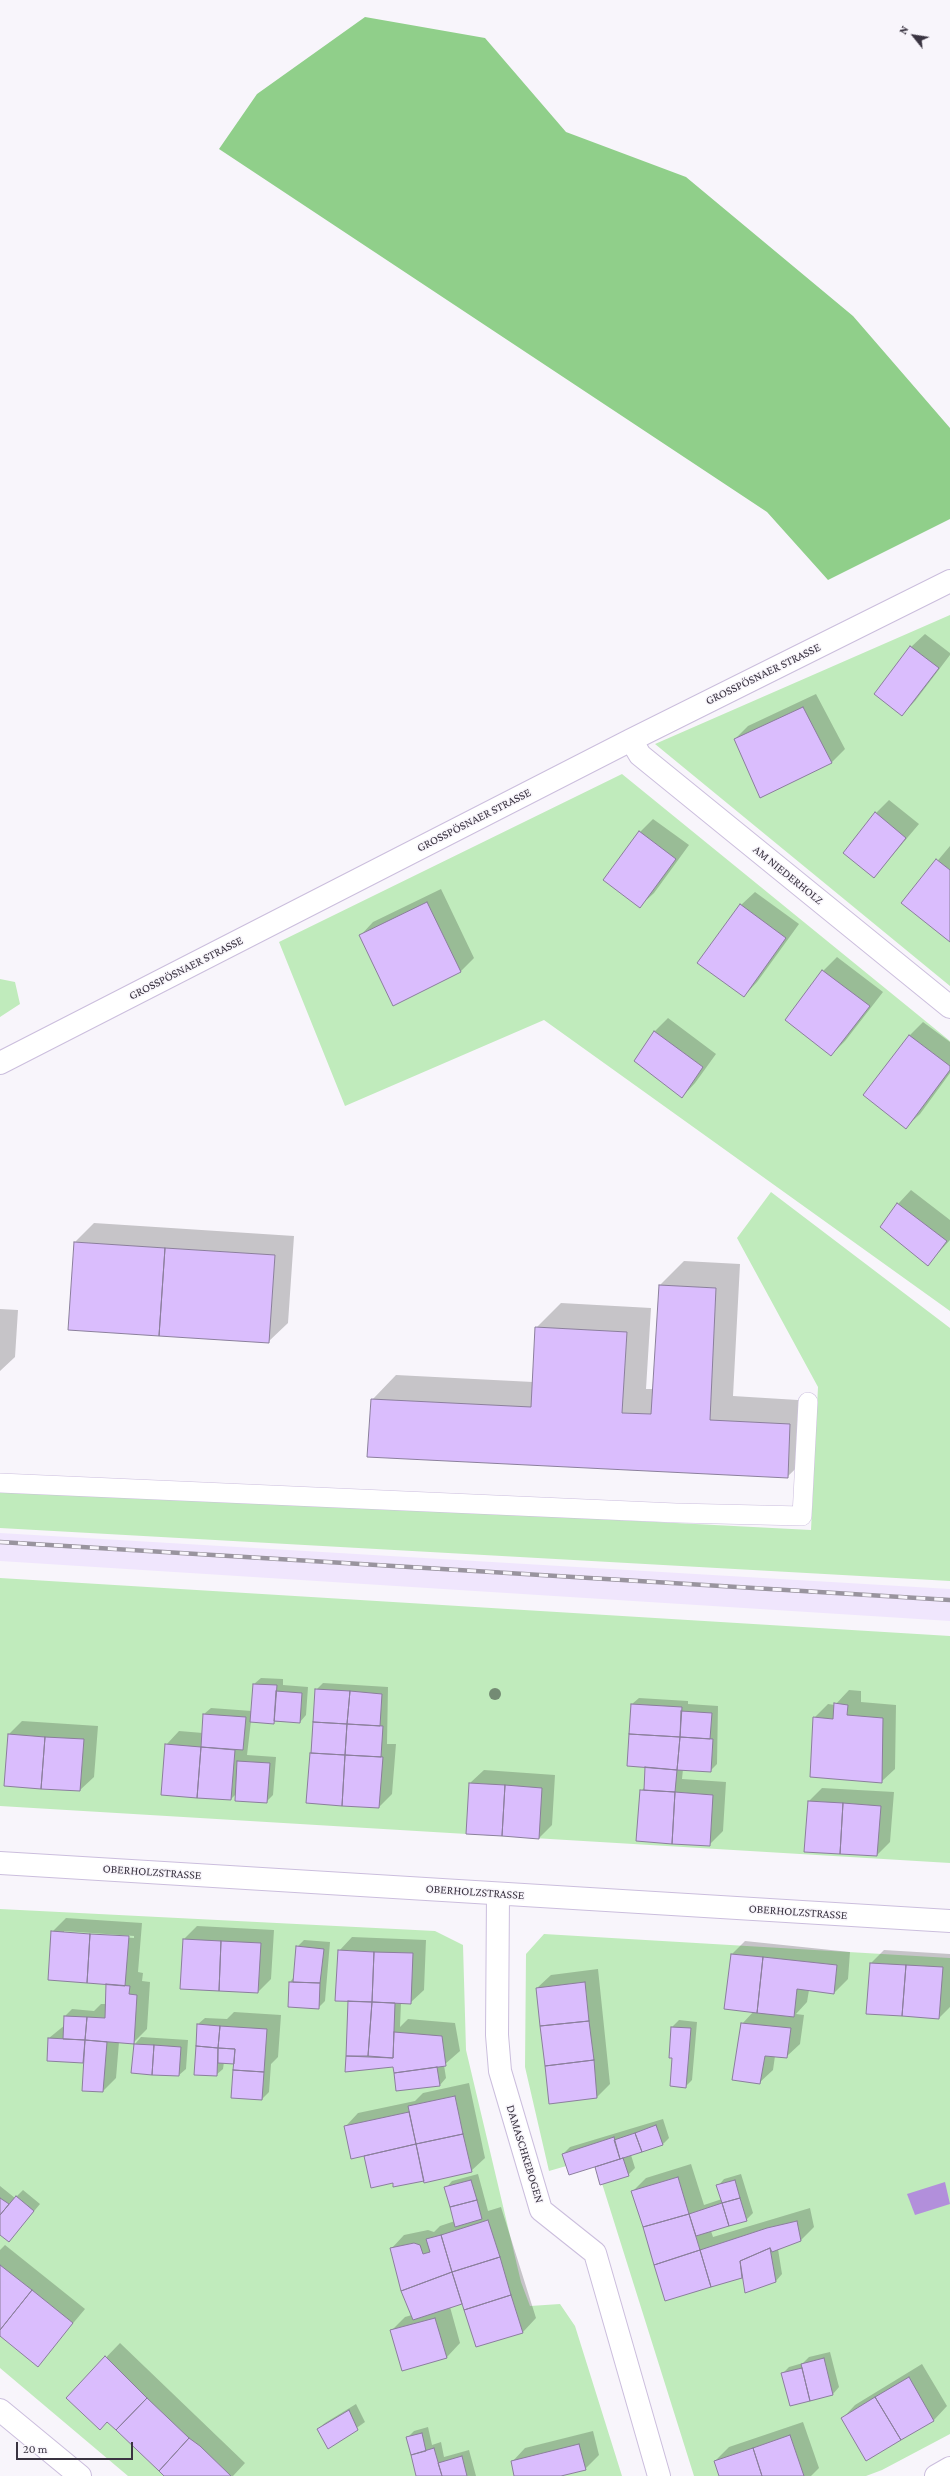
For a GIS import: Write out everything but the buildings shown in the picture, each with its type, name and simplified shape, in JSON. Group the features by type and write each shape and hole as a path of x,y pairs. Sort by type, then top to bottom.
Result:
{"street":[{"name":"GROSSPÖSNAER STRASSE","path":"0,1063 632,740 950,581"},
{"name":"AM NIEDERHOLZ","path":"632,740 640,755 950,1007"},
{"name":"OBERHOLZSTRASSE","path":"0,1863 950,1922"},
{"name":"DAMASCHKEBOGEN","path":"498,1894 497,2035 500,2071 541,2210 595,2253 659,2476"},
{"path":"0,2410 80,2476"},
{"path":"936,2476 950,2468"}],"lane":[{"path":"0,1483 676,1513 802,1516 808,1402"}],"shaded area":[{"path":"0,1533 950,1589 950,1621 0,1561"},
{"path":"945,2182 950,2204 915,2215 907,2194"}],"green space":[{"path":"365,17 485,38 566,132 686,177 853,316 950,428 950,519 828,580 767,512 219,149 257,94"},
{"path":"950,615 950,986 655,744"},
{"path":"622,774 950,1041 950,1311 544,1020 345,1106 279,942"},
{"path":"0,979 15,982 20,1004 0,1017"},
{"path":"771,1192 950,1328 950,1581 0,1528 0,1488 811,1530 818,1387 737,1238"},
{"path":"0,1578 950,1636 950,1863 0,1806"},
{"path":"0,1909 435,1931 463,1945 466,2050 521,2282 530,2306 560,2304 575,2326 622,2476 128,2476 0,2368"},
{"path":"544,1934 950,1958 950,2434 882,2470 866,2476 694,2476 594,2158 549,2171 525,2067 526,1954"}],"railway":[{"path":"0,1542 950,1600"}]}
